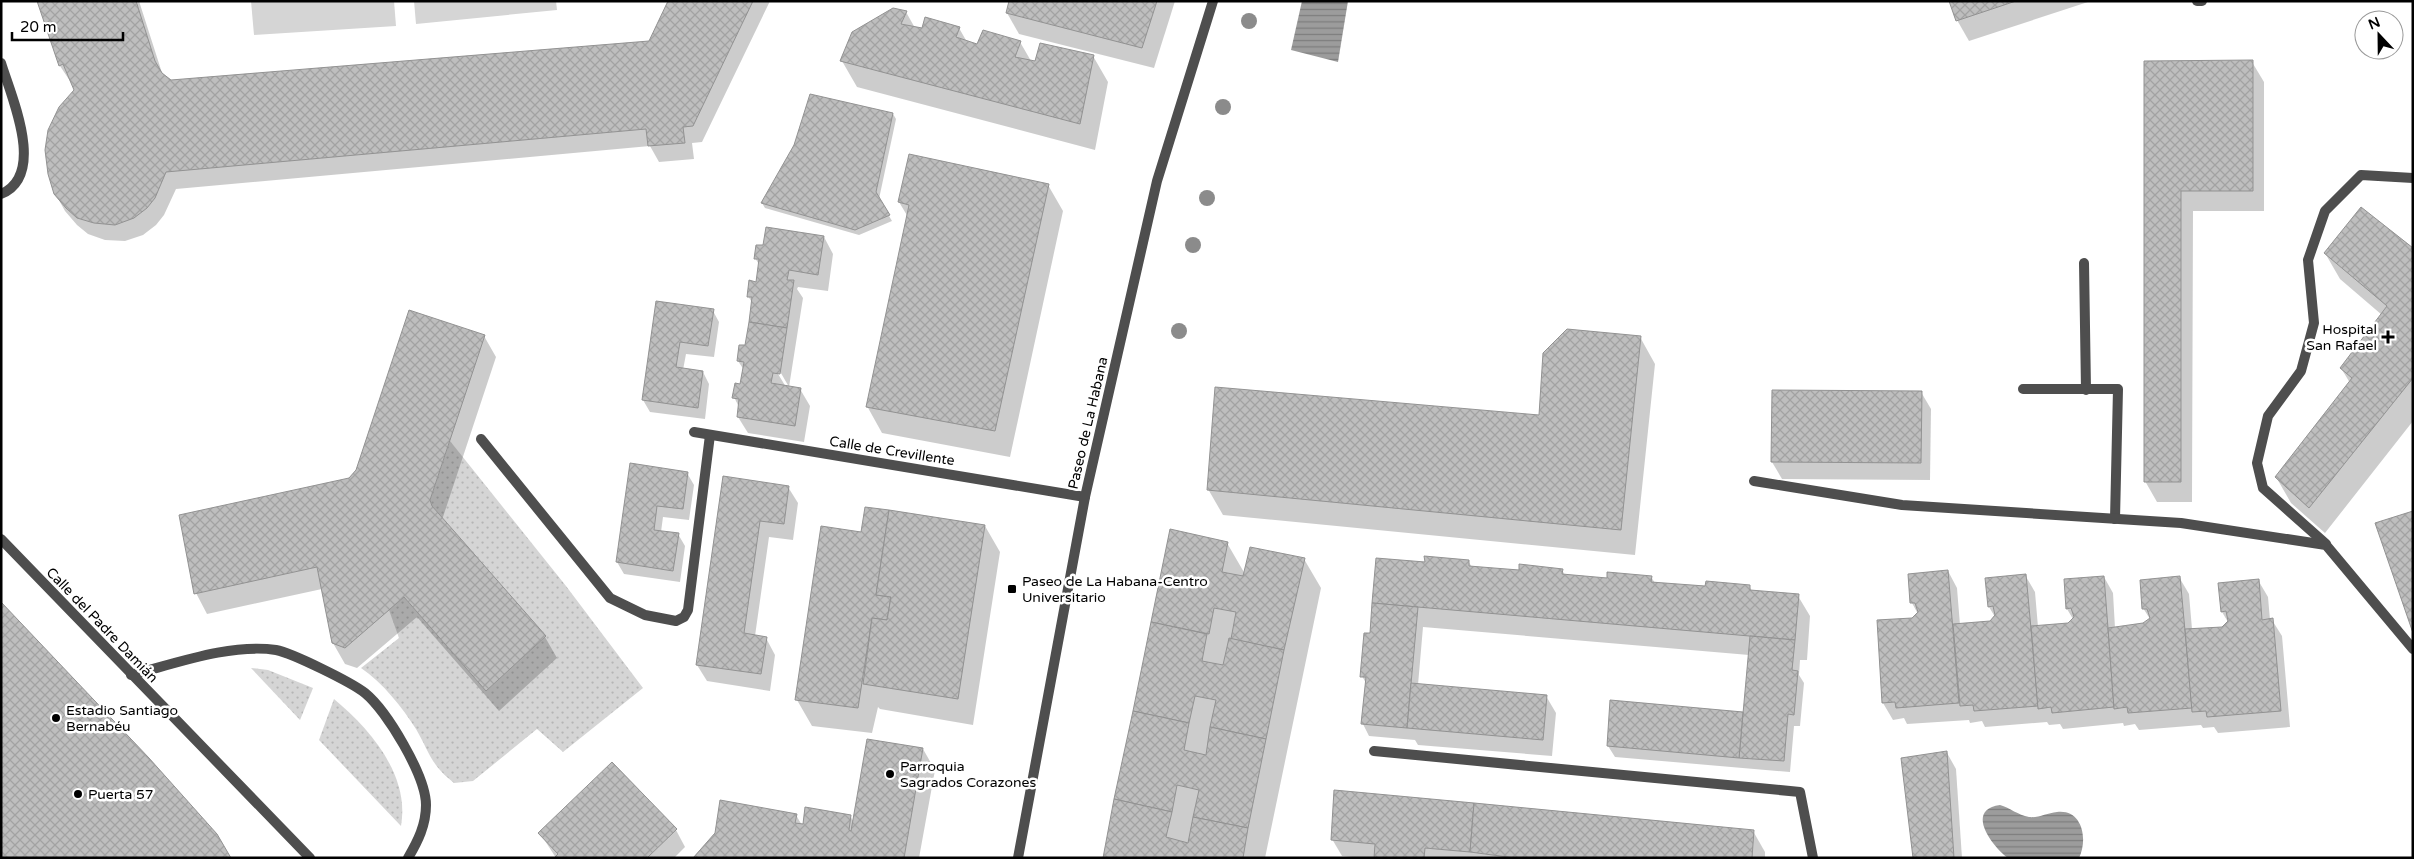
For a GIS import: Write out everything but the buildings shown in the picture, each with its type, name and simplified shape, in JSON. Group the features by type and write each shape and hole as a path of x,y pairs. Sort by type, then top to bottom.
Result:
{"street":[{"name":"Paseo de La Habana","path":"1018,858 1085,497 1157,181 1213,1"},
{"path":"2197,1 2202,1"},
{"path":"1,63 24,139 23,168 16,183 1,194"},
{"path":"2413,178 2361,175 2325,211 2308,260 2314,323 2301,371 2268,416 2257,463 2263,488 2326,545 2413,649"},
{"path":"2084,263 2086,390"},
{"path":"2023,389 2118,389 2115,519"},
{"name":"Calle de Crevillente","path":"694,432 1085,497"},
{"path":"481,439 610,598 645,615 676,621 684,617 688,610 710,435"},
{"path":"1754,481 1902,505 2181,523 2326,545"},
{"name":"Calle del Padre Damián","path":"1,539 310,858"},
{"path":"131,675 227,650 276,650 322,669 365,693 394,729 414,763 426,804 421,836 408,858"},
{"path":"1374,752 1800,792 1813,858"}],"shaded area":[{"path":"251,1 394,1 396,26 254,35"},
{"path":"414,1 556,1 557,10 416,24"},
{"path":"1302,1 1348,1 1338,62 1291,50"},
{"path":"450,441 566,586 643,688 563,752 537,729 473,781 454,783 435,764 416,729 398,704 377,681 361,668 399,638 389,610 404,597 486,691 545,637 432,506 430,500"},
{"path":"251,668 268,670 313,688 300,720"},
{"path":"334,699 361,724 384,755 393,771 402,807 401,826 319,740"},
{"path":"2000,805 2029,817 2057,812 2066,812 2073,815 2078,820 2083,835 2082,851 2079,858 2008,858 1989,838 1983,821 1984,814 1989,808"}],"place":[{"name":"Hospital San Rafael","path":"2388,337"},
{"name":"Paseo de La Habana-Centro Universitario","path":"1012,589"},
{"name":"Estadio Santiago Bernabéu","path":"56,718"},
{"name":"Parroquia Sagrados Corazones","path":"890,774"},
{"name":"Puerta 57","path":"78,794"}]}
